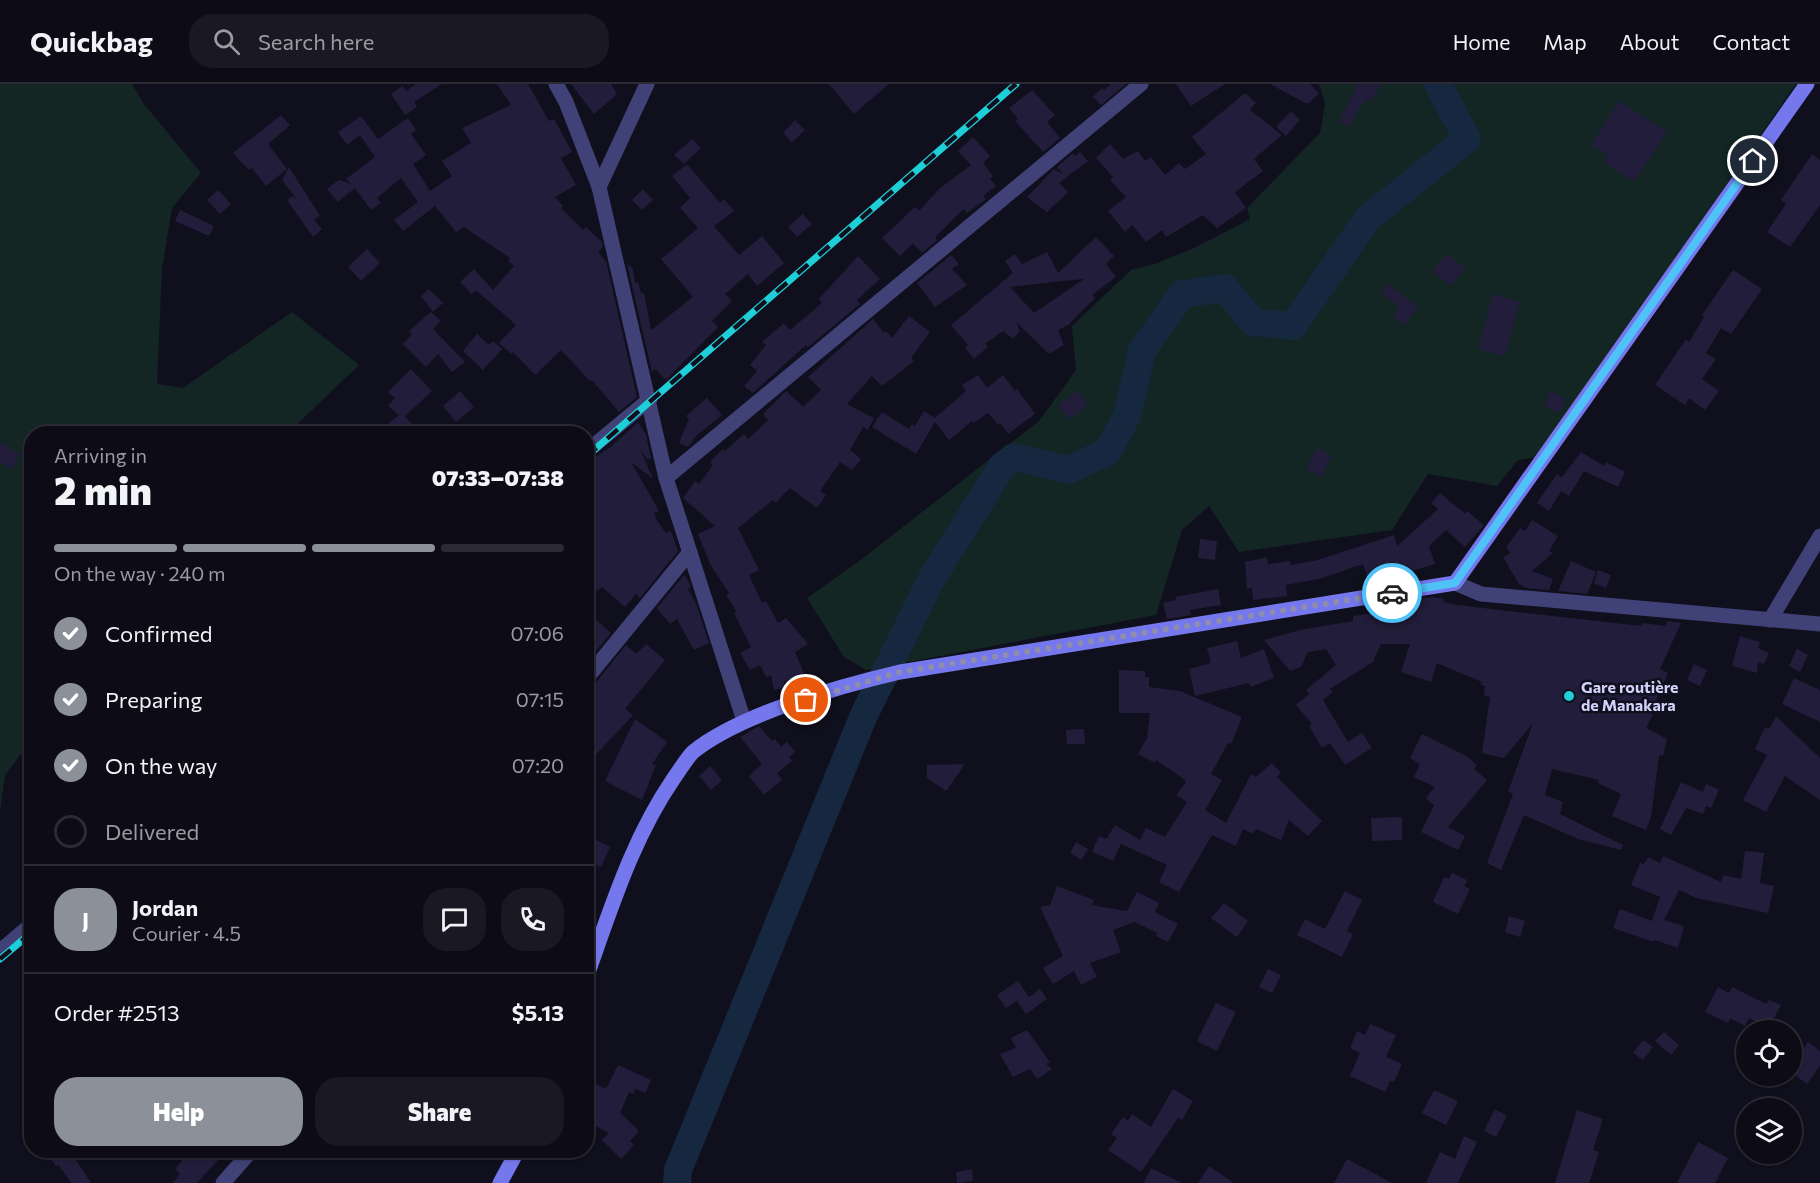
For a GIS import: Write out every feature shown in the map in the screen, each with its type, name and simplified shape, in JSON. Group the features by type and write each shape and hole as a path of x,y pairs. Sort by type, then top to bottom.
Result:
{"main road":[{"path":"594,956 628,862 653,809 692,753 744,721 900,672 1455,583 1807,84"},
{"path":"500,1183 514,1158"}],"street":[{"path":"556,84 566,102 599,187 650,399 666,478 744,721"},
{"path":"599,187 647,84"},
{"path":"666,478 1141,84"},
{"path":"594,445 650,399"},
{"path":"1770,620 1820,536"},
{"path":"594,669 690,552"},
{"path":"1455,583 1481,594 1820,624"},
{"path":"0,951 24,931"},
{"path":"224,1183 245,1158"}],"green space":[{"path":"0,84 132,84 144,104 201,173 172,208 162,269 157,384 183,388 292,312 359,365 295,426 24,426 24,750 5,775 0,813"},
{"path":"1319,84 1796,84 1538,457 1518,460 1497,486 1428,474 1392,530 1239,552 1209,506 1182,530 1156,615 866,670 844,657 807,598 863,558 1039,421 1076,370 1072,326 1131,270 1155,264 1196,247 1250,219 1247,208 1320,133 1325,104"}],"building":[{"path":"416,84 442,84 414,102 417,107 405,115 391,94 403,86 406,91"},
{"path":"497,84 528,84 549,121 554,119 572,152 561,158 576,185 555,197 563,206 561,208 583,230 586,227 602,242 603,247 598,252 606,261 637,397 619,412 592,380 590,381 561,350 535,375 513,352 511,354 499,343 516,325 476,290 472,294 460,282 474,269 493,290 514,266 508,261 510,258 464,227 456,232 435,206 403,231 394,220 418,202 401,178 377,198 381,203 371,210 355,188 338,202 327,189 339,180 351,184 346,179 375,157 360,135 347,145 338,132 361,116 378,139 408,118 416,130 411,134 426,155 413,164 430,191 452,176 442,161 471,143 462,128 511,105"},
{"path":"571,84 611,84 617,94 594,114"},
{"path":"829,84 889,84 854,114"},
{"path":"1111,84 1126,84 1101,105 1093,97 1102,88 1104,90"},
{"path":"1176,84 1225,84 1191,106"},
{"path":"1270,84 1310,84 1319,94 1309,103 1305,103"},
{"path":"1358,84 1381,84 1372,101 1367,98 1349,127 1339,121"},
{"path":"1032,90 1055,115 1047,122 1060,138 1043,152 1015,121 1018,119 1009,108"},
{"path":"1245,93 1256,103 1250,110 1282,135 1254,159 1263,171 1235,192 1246,208 1217,228 1203,215 1166,237 1162,230 1146,242 1132,225 1125,232 1108,211 1126,197 1110,180 1113,177 1096,158 1110,144 1123,159 1138,151 1145,161 1151,157 1165,175 1179,163 1185,169 1206,154 1192,137"},
{"path":"1619,101 1667,132 1634,182 1604,162 1608,156 1591,145"},
{"path":"1291,111 1300,120 1286,136 1276,127"},
{"path":"281,115 290,125 268,144 287,169 266,186 252,168 249,170 233,153"},
{"path":"795,120 805,130 792,142 783,133"},
{"path":"973,137 990,156 983,163 993,176 990,179 996,186 983,196 986,199 967,213 964,209 935,237 937,240 922,253 913,243 900,256 882,238 915,207 919,211 940,188 971,165 958,151"},
{"path":"692,139 701,148 684,164 674,155"},
{"path":"1080,152 1088,161 1059,183 1068,192 1047,212 1027,197 1054,169 1063,174 1057,167 1073,153 1075,156"},
{"path":"1812,154 1820,160 1820,205 1790,247 1767,232 1786,204 1781,200"},
{"path":"687,164 720,203 724,199 734,211 714,226 739,255 762,236 784,263 757,286 748,274 725,294 732,301 712,321 718,327 666,380 655,369 652,372 627,264 633,269 635,283 638,282 641,293 644,293 651,330 693,297 661,259 698,228 680,208 690,198 672,176"},
{"path":"289,167 320,216 314,220 322,229 313,237 287,200 293,196 299,202 282,180"},
{"path":"643,189 653,200 642,210 632,200"},
{"path":"218,190 231,204 220,214 207,200"},
{"path":"180,210 214,226 209,236 175,221"},
{"path":"803,214 812,224 797,237 788,227"},
{"path":"1096,237 1114,256 1106,264 1116,277 1092,295 1095,298 1068,325 1058,330 1064,345 1049,354 1016,322 1020,331 1013,339 1003,331 985,344 988,347 974,359 965,348 968,345 951,325 1013,273 1005,261 1015,254 1022,264 1047,252 1058,273","holes":["1084,279 1034,313 1010,287"]},
{"path":"367,249 380,263 361,281 348,267"},
{"path":"1447,254 1465,268 1451,286 1432,271"},
{"path":"951,255 959,264 952,269 967,285 935,307 917,283"},
{"path":"858,256 880,279 857,300 860,304 808,347 806,345 753,393 744,386 757,371 750,365 766,345 762,342 784,323 790,330 822,303 819,299"},
{"path":"1733,270 1762,289 1731,334 1721,328 1706,353 1716,359 1702,379 1719,391 1705,410 1689,398 1685,405 1655,385 1686,339 1689,342 1704,317 1702,315"},
{"path":"1387,284 1418,307 1404,325 1393,316 1399,308 1381,292"},
{"path":"429,289 443,303 433,312 421,296"},
{"path":"1493,294 1520,302 1505,356 1478,349"},
{"path":"431,312 441,321 433,329 465,362 452,372 438,354 426,367 403,344 412,334 409,331"},
{"path":"909,316 930,332 911,358 914,361 882,386 872,376 847,404 874,418 868,430 863,427 850,450 861,459 852,470 840,462 820,491 826,495 817,508 790,488 775,503 773,500 738,528 759,570 749,575 762,603 766,601 778,623 786,618 808,644 795,652 804,673 784,682 785,688 774,690 771,675 766,677 760,665 750,670 740,653 751,647 734,613 737,612 726,595 729,593 710,564 698,534 715,526 683,498 695,481 699,484 713,465 710,462 723,449 725,451 744,434 748,439 768,420 763,414 786,391 803,407 821,390 808,377 873,319 884,333 886,331 892,338"},
{"path":"477,334 489,345 493,341 502,349 483,370 463,351"},
{"path":"411,369 432,391 405,416 413,426 386,426 399,415 388,406 395,398 388,392"},
{"path":"978,375 987,388 1003,375 1015,391 1017,389 1035,414 1008,434 988,413 973,423 972,421 949,440 935,422 916,454 872,427 882,412 909,429 912,424 915,426 924,411 935,418 966,391 962,385"},
{"path":"460,391 474,407 456,422 443,406"},
{"path":"1077,391 1088,405 1069,419 1058,405"},
{"path":"1550,391 1566,399 1559,413 1544,405"},
{"path":"707,398 722,415 697,435 688,447 679,443 689,419 686,416"},
{"path":"638,422 646,435 651,458 648,460 641,451 653,479 631,462 659,511 654,513 656,519 666,533 671,531 678,551 640,598 636,594 625,607 602,587 597,591 594,587 594,458 612,446"},
{"path":"0,442 20,454 12,469 0,462"},
{"path":"1317,448 1332,456 1321,477 1306,469"},
{"path":"1581,452 1604,466 1606,462 1625,472 1618,487 1584,471 1569,496 1561,491 1549,511 1537,503 1557,474 1562,477"},
{"path":"1440,493 1465,514 1467,511 1484,525 1465,547 1446,530 1429,546 1435,564 1386,579 1385,575 1368,580 1363,564 1319,579 1286,585 1287,596 1253,600 1252,588 1247,589 1245,562 1267,557 1268,564 1290,561 1291,565 1318,560 1394,535 1397,546 1438,509 1431,503"},
{"path":"1532,520 1558,536 1549,551 1553,553 1532,571 1553,579 1549,590 1526,588 1519,584 1503,557 1511,553 1506,548 1520,528 1525,531"},
{"path":"1200,539 1217,541 1215,560 1198,558"},
{"path":"1571,561 1596,572 1587,594 1558,591"},
{"path":"1598,570 1611,575 1606,588 1594,583"},
{"path":"684,575 691,587 688,589 697,606 709,643 694,650 677,619 670,624 657,608"},
{"path":"1218,589 1221,605 1190,610 1191,615 1167,619 1163,603 1176,600 1175,597"},
{"path":"1432,597 1457,605 1641,626 1642,623 1666,626 1667,621 1681,623 1660,669 1668,673 1650,713 1653,715 1646,728 1667,739 1663,756 1659,755 1651,817 1646,830 1612,816 1621,794 1598,783 1599,780 1552,769 1545,795 1563,802 1560,814 1623,845 1621,850 1578,839 1524,815 1501,870 1487,863 1513,794 1508,792 1533,723 1504,758 1482,753 1490,697 1484,696 1485,686 1481,685 1482,682 1437,663 1431,682 1401,672 1410,644 1381,644 1373,662 1330,689 1333,692 1323,700 1348,742 1362,733 1372,748 1345,765 1330,743 1322,748 1309,726 1312,724 1296,705 1309,694 1306,690 1336,665 1326,649 1308,652 1301,667 1290,671 1264,640 1300,630 1353,621 1353,616 1409,609 1410,605 1418,606 1419,599"},
{"path":"594,618 611,633 594,653"},
{"path":"1740,636 1760,642 1758,648 1769,653 1764,664 1758,662 1757,673 1732,666"},
{"path":"1237,641 1241,658 1264,649 1274,678 1251,687 1249,683 1195,696 1189,669 1211,663 1207,648"},
{"path":"646,644 665,660 625,709 633,715 594,756 594,685 626,645 636,654"},
{"path":"1797,649 1808,655 1800,672 1789,666"},
{"path":"1694,664 1707,670 1700,686 1687,680"},
{"path":"1119,670 1145,671 1145,677 1149,677 1149,687 1180,691 1242,717 1231,744 1228,743 1211,774 1222,780 1205,810 1226,823 1251,774 1256,777 1272,763 1281,773 1277,777 1322,821 1308,836 1289,820 1281,840 1256,829 1253,834 1243,829 1236,846 1212,835 1179,892 1159,882 1167,865 1121,844 1113,861 1092,852 1099,836 1106,839 1115,825 1140,840 1146,828 1165,837 1187,802 1176,795 1186,782 1184,779 1156,760 1155,763 1138,754 1147,738 1150,713 1119,713"},
{"path":"1794,678 1820,690 1820,722 1782,704"},
{"path":"1776,716 1820,758 1820,800 1785,776 1766,812 1743,800 1767,755 1755,749 1765,727 1769,729"},
{"path":"635,719 667,742 652,764 656,765 642,800 605,781"},
{"path":"759,726 772,741 775,739 781,747 787,742 795,752 789,757 792,761 777,773 782,780 764,795 749,776 762,764 740,737"},
{"path":"1084,729 1085,744 1067,744 1066,730"},
{"path":"1422,734 1466,756 1477,765 1474,769 1487,780 1448,827 1465,836 1458,850 1421,832 1434,805 1426,798 1435,787 1414,777 1420,764 1410,758"},
{"path":"965,764 946,791 927,778 927,765"},
{"path":"710,766 722,780 711,790 699,776"},
{"path":"1681,782 1703,792 1706,784 1719,790 1711,808 1706,806 1703,814 1686,808 1671,835 1660,829"},
{"path":"1402,817 1402,840 1372,841 1371,818"},
{"path":"594,839 610,847 601,867 594,864"},
{"path":"1076,842 1088,849 1082,860 1070,853"},
{"path":"1745,851 1764,853 1760,883 1774,886 1768,913 1696,898 1679,890 1664,920 1684,926 1678,948 1613,928 1620,909 1652,921 1660,897 1631,885 1640,863 1644,864 1648,857 1660,863 1663,856 1721,882 1723,875 1741,879"},
{"path":"1452,873 1467,880 1464,886 1470,889 1458,914 1433,902 1444,877 1449,879"},
{"path":"1057,886 1094,900 1092,905 1127,911 1137,892 1159,903 1155,912 1178,924 1168,942 1156,936 1157,933 1135,922 1113,930 1121,952 1090,963 1097,977 1081,985 1074,971 1053,984 1043,968 1063,956 1040,907 1050,905"},
{"path":"1345,891 1362,900 1347,931 1353,934 1342,957 1297,935 1305,919 1325,929"},
{"path":"1224,903 1248,921 1237,937 1211,918"},
{"path":"1509,916 1525,921 1520,937 1505,932"},
{"path":"1268,969 1281,975 1272,993 1259,987"},
{"path":"1018,981 1029,997 1040,989 1047,999 1026,1014 1017,1001 1006,1008 997,995"},
{"path":"1718,987 1729,993 1732,987 1766,1004 1769,1000 1781,1005 1773,1020 1749,1018 1736,1021 1730,1018 1728,1023 1705,1012"},
{"path":"1216,1003 1236,1012 1217,1051 1197,1041"},
{"path":"1370,1024 1396,1035 1386,1057 1402,1064 1394,1082 1390,1081 1385,1092 1350,1076 1360,1053 1350,1048 1357,1031 1365,1035"},
{"path":"1027,1030 1050,1062 1046,1064 1052,1069 1037,1079 1030,1069 1013,1077 1000,1054 1016,1048 1011,1038"},
{"path":"1664,1032 1679,1045 1671,1055 1655,1041"},
{"path":"1643,1040 1653,1047 1643,1060 1633,1053"},
{"path":"1808,1042 1820,1051 1820,1066 1807,1084 1802,1080 1802,1050"},
{"path":"618,1065 651,1080 645,1093 636,1089 633,1094 629,1092 620,1113 639,1131 630,1141 634,1145 621,1159 602,1140 609,1133 594,1125 594,1083 606,1089"},
{"path":"1173,1089 1193,1101 1182,1120 1178,1118 1141,1172 1108,1150 1117,1138 1111,1134 1123,1117 1128,1121 1132,1114 1151,1127"},
{"path":"1434,1090 1458,1101 1446,1125 1422,1113"},
{"path":"1495,1109 1507,1116 1496,1137 1484,1131"},
{"path":"1577,1110 1603,1119 1593,1150 1599,1152 1589,1183 1555,1183"},
{"path":"1464,1136 1477,1142 1458,1183 1426,1183 1440,1152 1455,1159"},
{"path":"1698,1142 1728,1158 1715,1183 1677,1183"},
{"path":"50,1158 75,1158 91,1183 71,1183 59,1165 56,1166"},
{"path":"184,1158 220,1158 197,1183 173,1183 180,1174 175,1169"},
{"path":"1347,1159 1392,1183 1334,1183"},
{"path":"1209,1166 1234,1183 1198,1183"},
{"path":"1151,1168 1182,1183 1144,1183"},
{"path":"972,1169 973,1181 957,1183 956,1172"}],"waterway":[{"path":"677,1183 678,1170 864,715 932,578 1003,465 1014,457 1069,470 1107,452 1127,416 1142,351 1182,294 1225,288 1253,322 1293,326 1368,218 1467,139 1438,84"}],"railway":[{"path":"594,450 1016,84"},
{"path":"0,959 24,939"}],"way so far":[{"path":"806,700 900,672 1392,593"}],"place":[{"name":"Gare routière de Manakara","path":"1569,696"}],"route":[{"path":"1392,593 1455,583 1753,161"}]}
